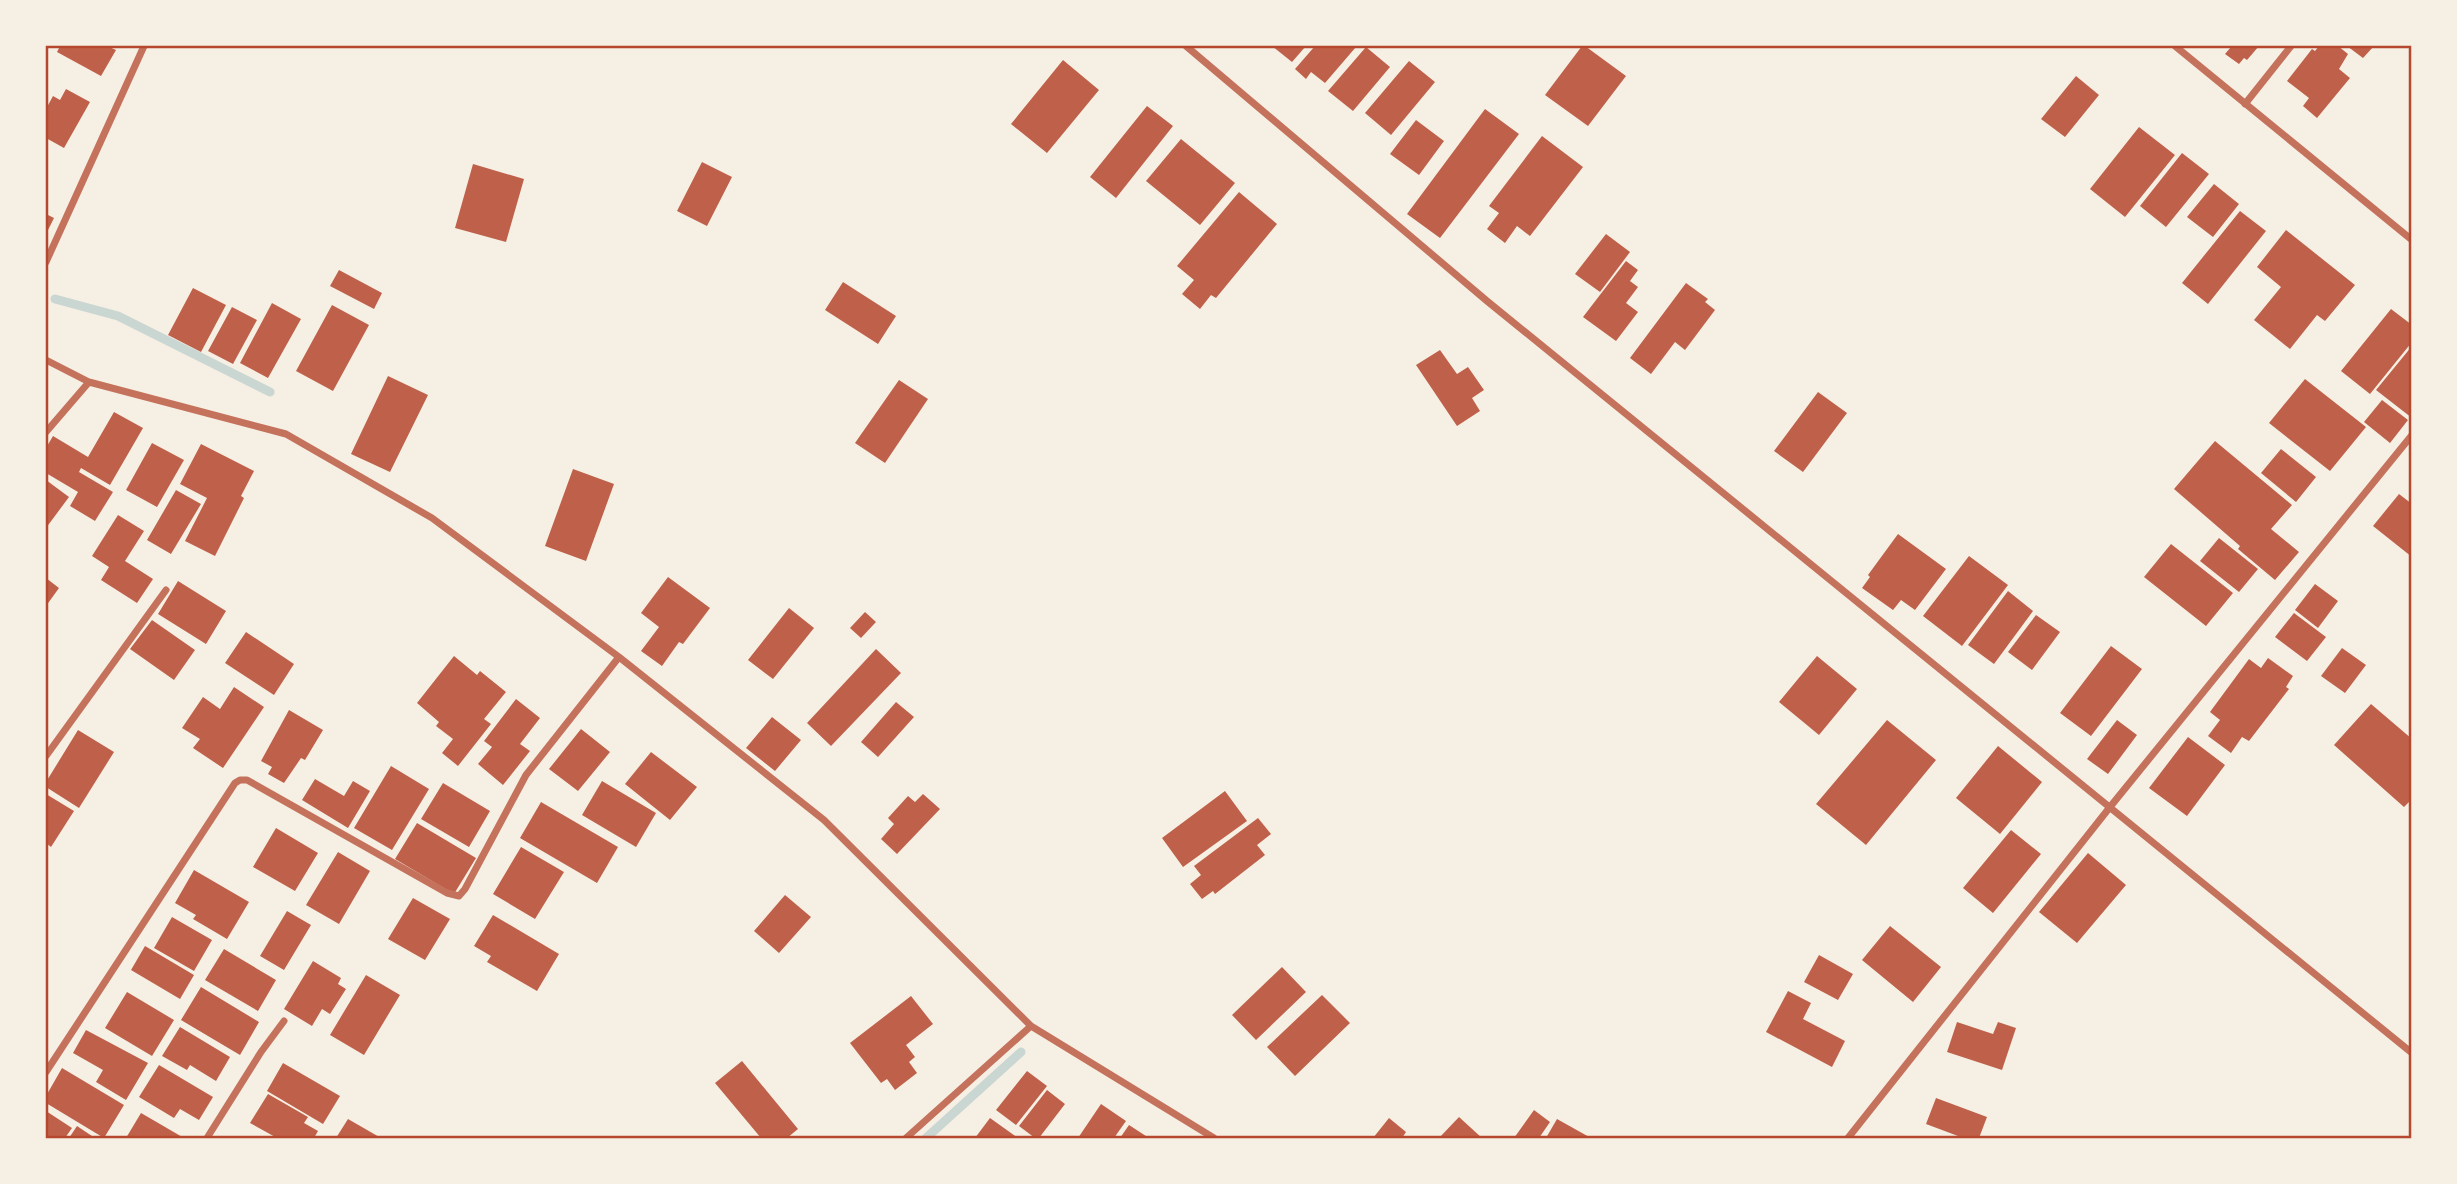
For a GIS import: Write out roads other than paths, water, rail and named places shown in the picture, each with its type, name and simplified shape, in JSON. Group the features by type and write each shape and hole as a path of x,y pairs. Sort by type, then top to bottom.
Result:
{"street":[{"path":"46,262 144,46"},
{"path":"1186,46 1487,301 2412,1053"},
{"path":"2175,46 2412,240"},
{"path":"2245,104 2291,46"},
{"path":"46,360 89,382 286,433 432,518 619,657 824,820 1031,1026 1214,1139"},
{"path":"46,432 89,382"},
{"path":"1848,1139 2110,807 2412,435"},
{"path":"46,755 166,590"},
{"path":"46,1072 235,783 247,780 456,897 465,889 526,775 619,657"},
{"path":"206,1139 284,1021"},
{"path":"906,1139 1031,1026"}],"waterway":[{"path":"55,299 118,316 270,392"},
{"path":"926,1138 1021,1052"}]}
